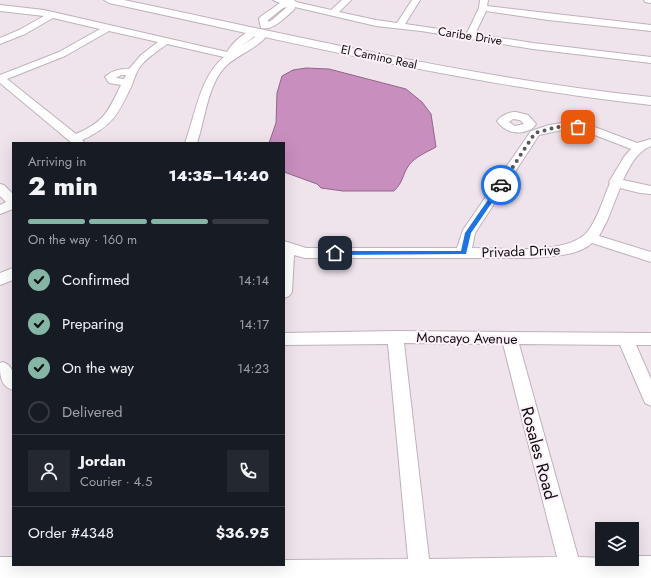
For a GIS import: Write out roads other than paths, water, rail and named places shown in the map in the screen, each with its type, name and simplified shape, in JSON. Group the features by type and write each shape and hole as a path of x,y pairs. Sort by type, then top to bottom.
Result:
{"main road":[{"name":"El Camino Real","path":"109,0 482,70 651,94"},
{"name":"El Camino Real","path":"139,0 261,29 476,76 544,88 651,101"}],"street":[{"name":"Caribe Drive","path":"276,0 292,1 364,21 533,46 651,60"},
{"path":"333,13 347,0"},
{"path":"400,26 416,0"},
{"path":"191,142 217,69 230,56 242,51 260,38 261,29 275,22 291,8 292,1"},
{"path":"470,36 484,4 548,18 651,28"},
{"path":"0,8 52,15 230,56"},
{"path":"0,41 22,32 52,15"},
{"path":"107,28 62,54 0,78 77,141 107,121 133,72 144,57 166,41"},
{"path":"127,83 113,81 110,77 119,72 133,72"},
{"path":"464,253 468,233 531,131 557,127 585,128 597,130 638,148"},
{"path":"651,142 647,142 632,154 615,182 605,209 591,238 651,257"},
{"path":"615,182 640,189 651,190"},
{"path":"0,188 12,202"},
{"path":"0,210 12,204"},
{"name":"Privada Drive","path":"286,247 305,253 531,252 561,250 576,246 591,238"},
{"path":"285,270 286,247"},
{"path":"0,280 12,274"},
{"path":"395,337 420,569"},
{"name":"Moncayo Avenue","path":"285,339 395,337 651,339"},
{"name":"Rosales Road","path":"509,338 570,568"},
{"path":"625,339 651,398"},
{"path":"5,368 12,381"},
{"path":"0,568 107,567 420,569 651,567"}]}
